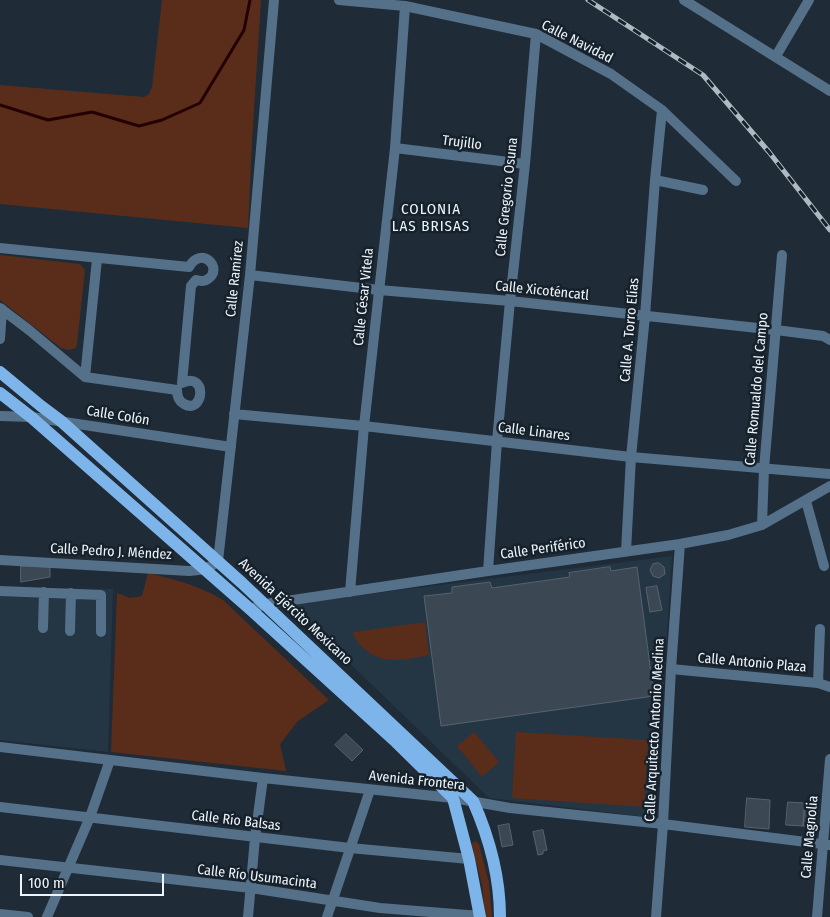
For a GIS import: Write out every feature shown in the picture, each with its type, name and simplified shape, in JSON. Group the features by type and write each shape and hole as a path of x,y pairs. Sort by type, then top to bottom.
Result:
{"main road":[{"name":"Avenida Ejército Mexicano","path":"0,372 61,421 266,604 473,801 492,856 497,879 500,917"},
{"name":"Avenida Ejército Mexicano","path":"0,393 31,417 250,609 394,740 453,798"},
{"path":"453,798 469,859 480,916"}],"street":[{"name":"Calle Ramírez","path":"218,561 250,275 274,0"},
{"name":"Calle Navidad","path":"339,0 405,6 536,34 611,74 662,110 736,182"},
{"path":"684,0 830,91"},
{"path":"776,56 809,0"},
{"name":"Calle César Vitela","path":"350,592 364,426 395,148 405,6"},
{"name":"Calle Gregorio Osuna","path":"488,571 497,441 536,34"},
{"name":"Calle A. Torro Elías","path":"626,551 631,457 662,110"},
{"name":"Trujillo","path":"395,148 525,164"},
{"path":"655,180 703,190"},
{"path":"0,248 190,267 192,261 197,258 203,257 208,259 213,267 211,277 204,281 196,280 191,286 182,383 190,381 196,384 200,388 200,398 192,405 187,405 182,403 177,397 177,390 84,377 29,330 1,309"},
{"name":"Calle Romualdo del Campo","path":"762,525 764,469 782,255"},
{"path":"84,377 97,258"},
{"name":"Calle Xicoténcatl","path":"250,275 378,290 510,301 776,330 823,336 830,340"},
{"path":"0,339 1,309"},
{"name":"Calle Linares","path":"234,414 364,426 631,457 830,474"},
{"name":"Calle Colón","path":"0,416 31,417 61,421 231,447"},
{"name":"Calle Periférico","path":"250,609 266,604 680,544 728,535 762,525 830,486"},
{"path":"806,501 824,566"},
{"name":"Calle Arquitecto Antonio Medina","path":"656,917 680,544"},
{"name":"Calle Pedro J. Méndez","path":"0,560 170,570 204,569 218,561"},
{"path":"0,591 101,594 101,632"},
{"path":"42,628 44,592"},
{"path":"70,631 71,593"},
{"path":"818,683 820,629"},
{"name":"Calle Antonio Plaza","path":"671,669 818,683 830,686"},
{"name":"Avenida Frontera","path":"0,747 453,798 510,808 663,824 827,845"},
{"name":"Calle Magnolia","path":"817,917 827,845 830,759"},
{"path":"47,917 90,817 110,760"},
{"path":"248,917 255,838 263,778"},
{"path":"327,917 370,790"},
{"name":"Calle Río Balsas","path":"0,807 255,838 469,859"},
{"name":"Calle Río Usumacinta","path":"0,860 251,888 380,908 480,916"},
{"path":"0,914 28,917"}],"shaded area":[{"path":"162,0 261,0 248,228 0,204 0,85 144,97 149,94 152,87"},
{"path":"0,255 80,264 85,270 76,348 69,350 61,348 0,300"},
{"path":"672,556 655,818 489,798 337,651 280,605"},
{"path":"148,573 196,587 223,600 329,700 298,721 280,744 286,771 111,752 117,593 130,598 142,596"},
{"path":"0,587 113,589 108,752 0,740"},
{"path":"425,622 429,655 413,658 390,660 375,656 361,646 353,634 354,632"},
{"path":"474,732 499,762 482,777 457,746"},
{"path":"516,732 648,740 644,807 512,798"},
{"path":"476,841 479,844 489,883 492,917 485,917 482,885 472,845"}],"building":[{"path":"659,563 664,567 665,574 659,578 653,576 650,570 653,564"},
{"path":"21,566 50,567 50,577 21,582"},
{"path":"610,567 611,571 637,567 654,696 441,726 424,596 452,593 452,587 490,582 492,588 570,577 569,573"},
{"path":"657,586 662,610 650,612 646,588"},
{"path":"346,734 363,750 352,761 335,745"},
{"path":"747,798 770,800 769,829 745,827"},
{"path":"788,802 805,803 803,826 786,825"},
{"path":"805,804 818,805 817,827 803,826"},
{"path":"509,824 513,845 502,847 498,826"},
{"path":"543,830 547,850 543,851 543,854 538,855 533,832"}],"waterway":[{"path":"0,105 48,120 92,112 139,126 162,120 200,103 244,30 250,0"}],"railway":[{"path":"588,0 703,75 769,152 830,230"}],"district":[{"name":"COLONIA LAS BRISAS","path":"431,218"}]}
